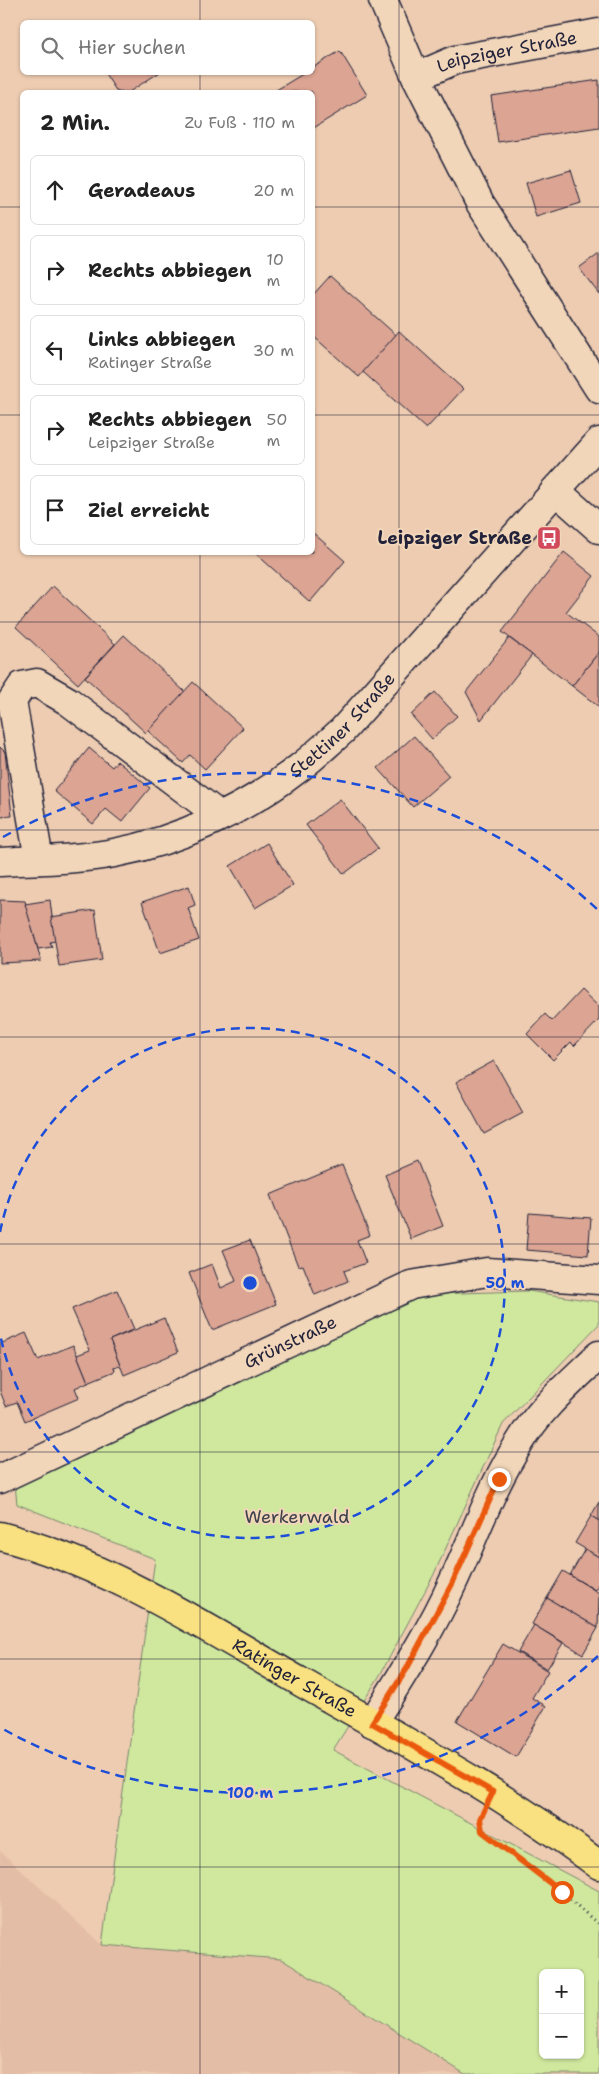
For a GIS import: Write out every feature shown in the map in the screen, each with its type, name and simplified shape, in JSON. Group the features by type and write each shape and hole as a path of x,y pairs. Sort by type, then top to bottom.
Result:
{"main road":[{"name":"Ratinger Straße","path":"0,1536 57,1553 111,1577 493,1792 543,1824 599,1865"}],"street":[{"name":"Leipziger Straße","path":"383,0 416,77 480,203 599,389"},
{"name":"Leipziger Straße","path":"416,77 455,60 599,33"},
{"name":"Stettiner Straße","path":"0,862 112,854 150,845 186,832 220,816 298,769 342,731 599,442"},
{"path":"555,490 599,530"},
{"path":"39,860 12,701 22,686 37,683 68,701 220,816"},
{"name":"Grünstraße","path":"0,1479 411,1285 487,1272 599,1280"},
{"path":"372,1723 406,1670 452,1584 499,1479 520,1440 552,1401 599,1355"}],"path":[{"path":"493,1792 480,1819 482,1831 562,1892 599,1924"}],"shaded area":[{"path":"0,1851 102,1945 281,1959 465,2074 0,2074"}],"green space":[{"name":"Werkerwald","path":"528,1291 599,1302 599,1324 503,1424 433,1576 380,1675 333,1750 599,1891 599,2074 465,2074 281,1959 102,1945 155,1559 17,1504 15,1484 427,1294"}],"building":[{"path":"340,51 367,95 315,127 315,90 276,90 301,75 315,75 315,66"},
{"path":"106,75 155,75 132,90 116,90"},
{"path":"599,80 599,127 498,142 491,96"},
{"path":"571,170 581,203 536,217 526,183"},
{"path":"599,253 599,294 579,268"},
{"path":"330,276 396,335 359,377 315,338 315,293"},
{"path":"399,331 463,389 426,429 363,372"},
{"path":"315,535 345,561 310,602 257,555 315,555"},
{"path":"564,552 594,576 566,612 599,637 599,652 572,686 502,632"},
{"path":"53,586 115,644 78,684 16,627"},
{"path":"124,635 185,692 146,733 85,677"},
{"path":"509,638 532,655 481,720 466,692"},
{"path":"599,652 599,707 572,686"},
{"path":"193,682 243,728 205,769 190,755 183,763 148,731"},
{"path":"435,692 457,716 432,739 411,715"},
{"path":"414,736 449,776 413,807 378,768"},
{"path":"0,747 5,752 12,816 0,817"},
{"path":"89,748 112,767 117,761 150,788 122,822 106,809 93,824 54,791"},
{"path":"340,799 378,848 344,874 306,825"},
{"path":"267,843 293,885 255,908 230,866"},
{"path":"189,886 195,905 188,908 199,940 160,953 142,902"},
{"path":"0,900 25,901 41,961 0,963"},
{"path":"50,900 55,941 50,942 52,947 38,949 25,904"},
{"path":"95,910 102,960 59,966 51,917"},
{"path":"581,990 599,1007 599,1020 574,1046 571,1042 553,1060 527,1034 545,1014 552,1021"},
{"path":"494,1061 523,1113 484,1134 456,1082"},
{"path":"417,1161 443,1226 411,1239 385,1175"},
{"path":"342,1165 370,1235 357,1240 366,1263 344,1271 348,1281 315,1295 303,1265 298,1266 270,1195"},
{"path":"529,1213 591,1218 588,1255 526,1250"},
{"path":"250,1240 276,1304 212,1330 189,1273 212,1264 221,1288 236,1281 223,1250"},
{"path":"117,1290 134,1329 110,1340 120,1365 114,1367 115,1371 88,1382 77,1355 90,1350 72,1309"},
{"path":"164,1318 178,1352 124,1375 110,1340"},
{"path":"26,1333 38,1360 73,1345 88,1382 75,1388 79,1398 25,1421 17,1402 6,1406 0,1391 0,1344"},
{"path":"599,1502 599,1521 591,1516"},
{"path":"591,1516 599,1521 599,1557 575,1543"},
{"path":"585,1549 599,1557 599,1583 595,1590 570,1575"},
{"path":"563,1571 599,1593 598,1628 547,1598"},
{"path":"547,1598 598,1628 583,1654 532,1624"},
{"path":"534,1625 563,1643 547,1669 518,1652"},
{"path":"503,1644 548,1671 532,1698 546,1706 516,1757 457,1721"}],"place":[{"name":"Leipziger Straße","path":"549,538"}],"route":[{"path":"499,1479 452,1584 406,1670 372,1723 493,1792 480,1819 482,1831 562,1892"}]}
